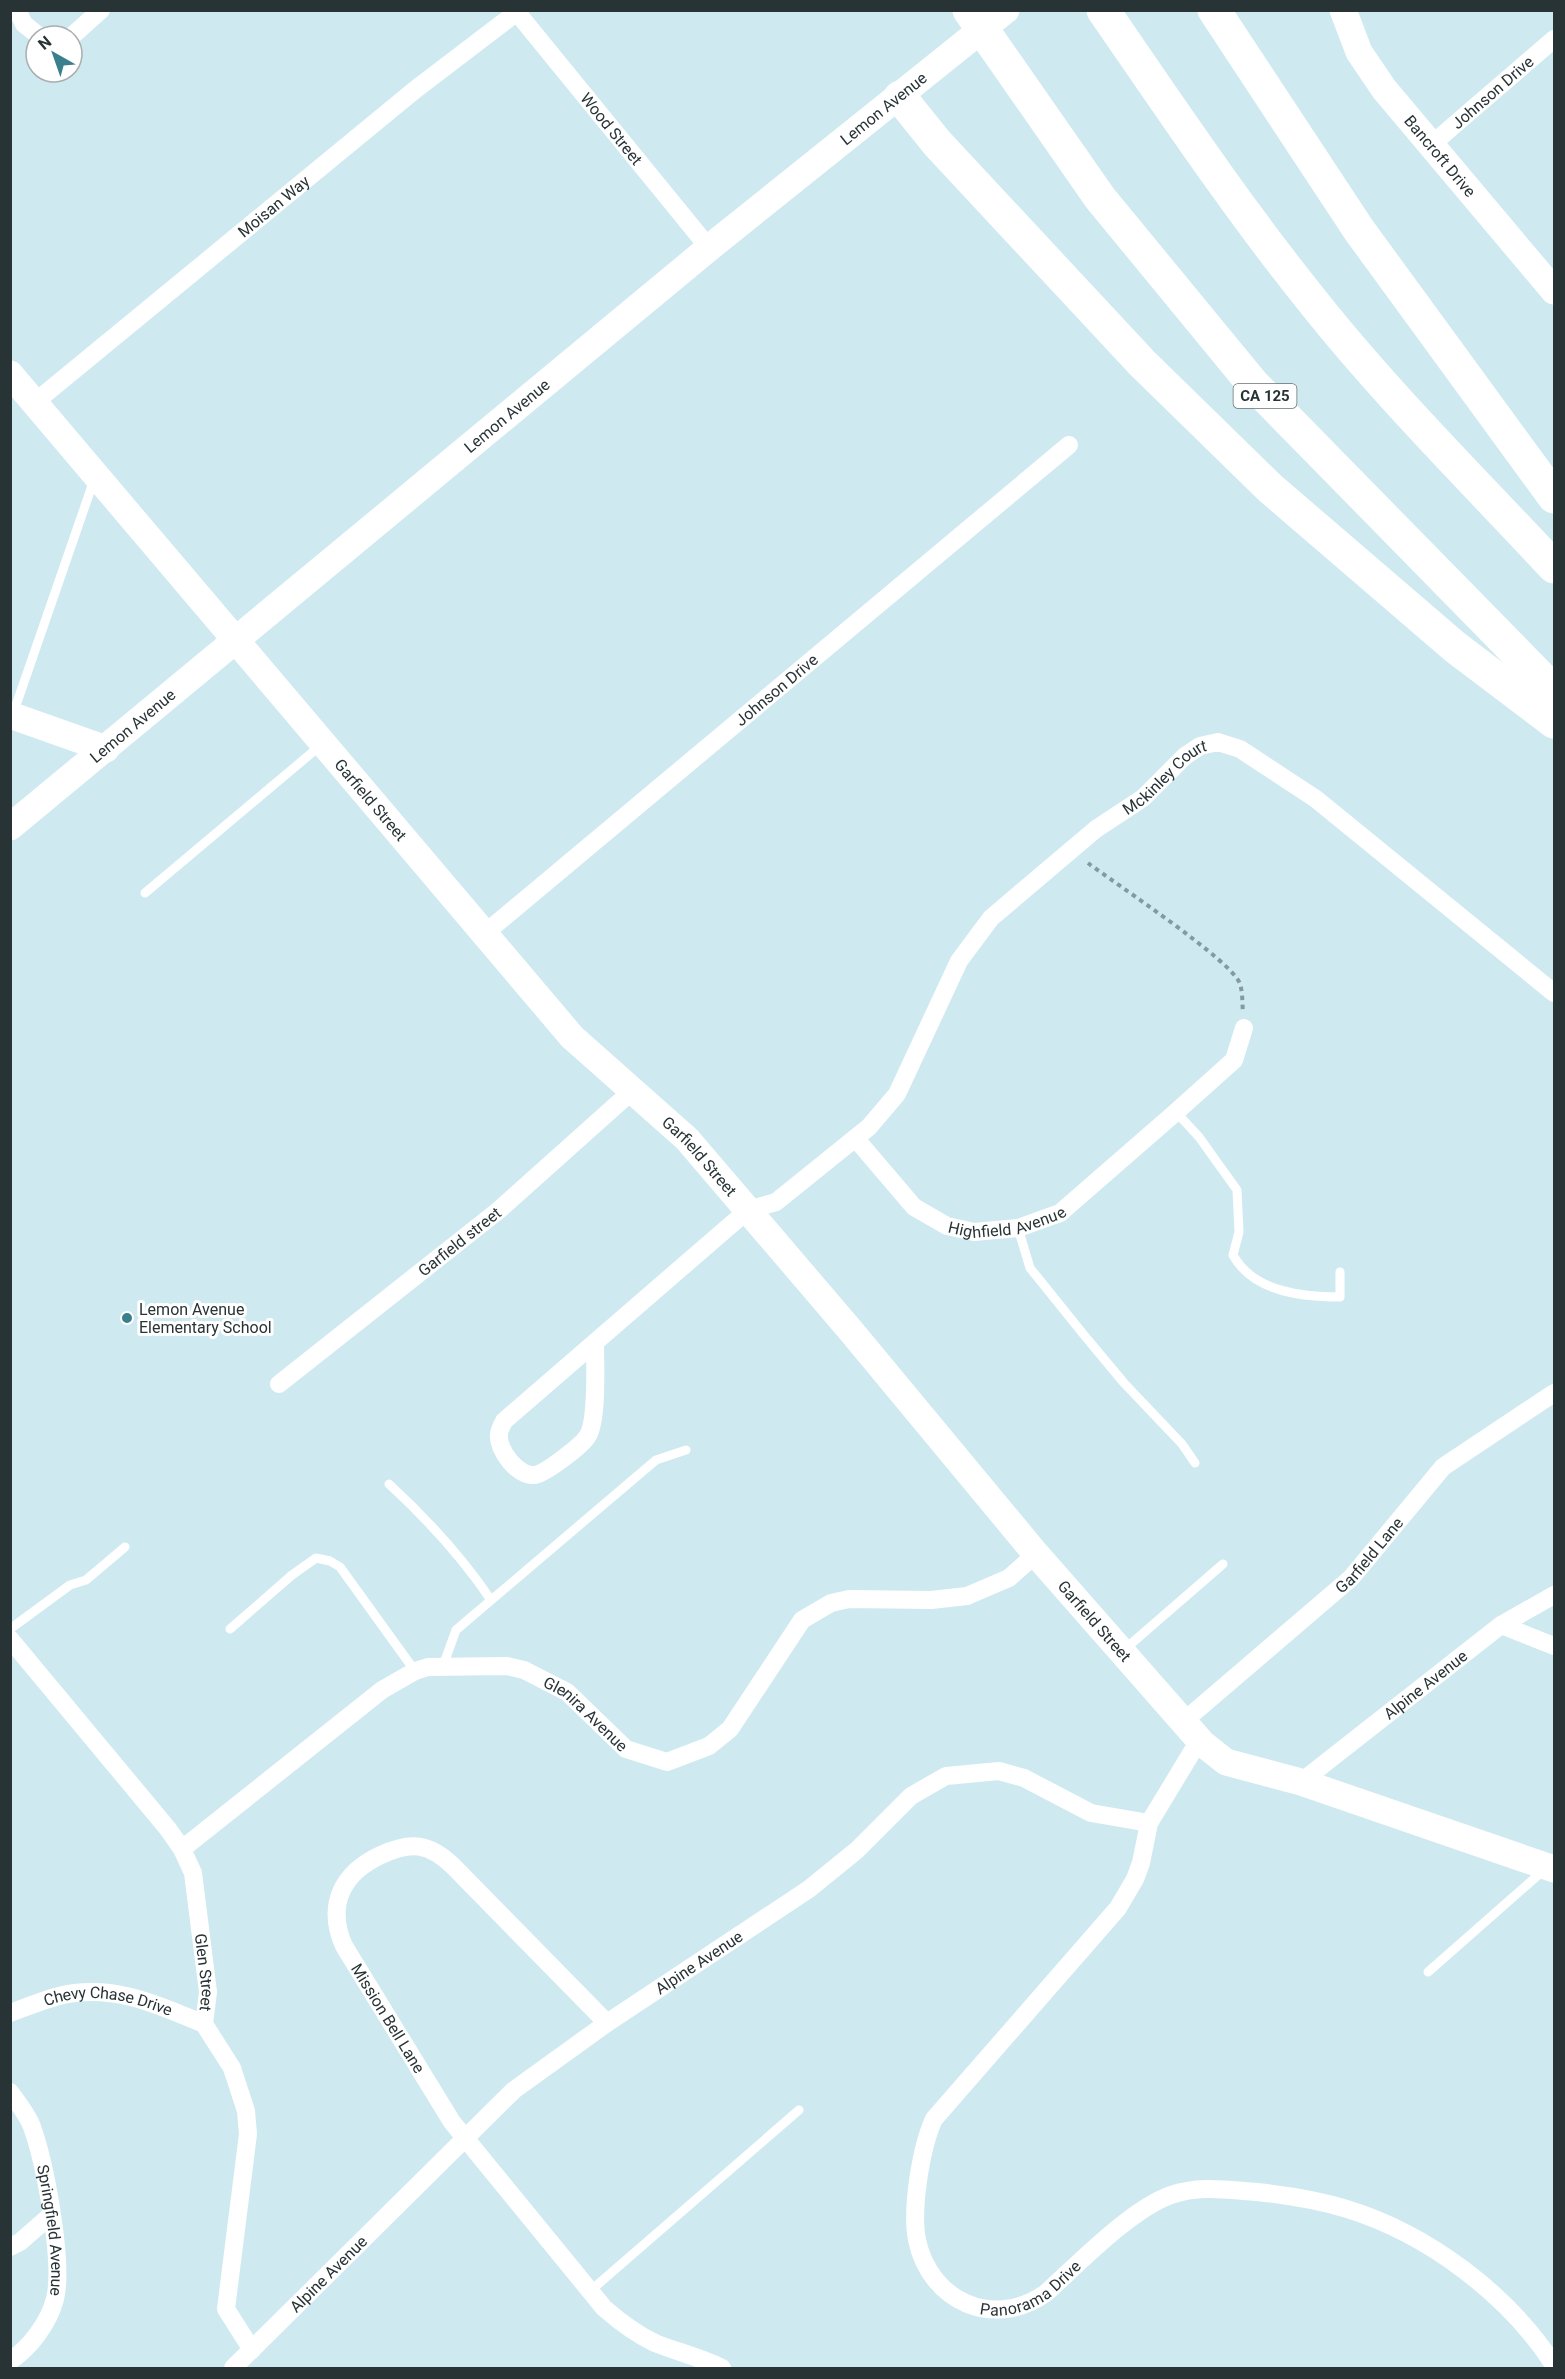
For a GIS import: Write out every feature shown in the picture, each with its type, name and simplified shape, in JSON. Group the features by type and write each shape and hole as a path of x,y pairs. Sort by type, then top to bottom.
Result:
{"highway":[{"name":"CA 125","path":"969,10 1100,198 1253,384 1554,691"},
{"path":"1103,10 1246,216 1310,299 1372,372 1554,567"},
{"path":"1214,10 1359,230 1554,497"},
{"path":"900,97 938,143 1134,354 1270,488 1455,646 1554,722"}],"street":[{"path":"17,10 24,24"},
{"path":"84,25 101,10"},
{"name":"Lemon Avenue","path":"10,827 709,248 1006,10"},
{"name":"Bancroft Drive","path":"1343,10 1359,52 1384,89 1554,291"},
{"name":"Wood Street","path":"516,11 709,248"},
{"name":"Moisan Way","path":"34,403 416,89 516,11"},
{"name":"Johnson Drive","path":"1431,145 1554,39"},
{"name":"Garfield Street","path":"10,374 572,1037 687,1139 1036,1554 1202,1743 1226,1762 1301,1782 1551,1868"},
{"name":"Johnson Drive","path":"484,934 1069,445"},
{"path":"11,716 106,749"},
{"name":"Mckinley Court","path":"856,1139 897,1094 959,961 986,924 1096,829 1143,798 1192,750 1208,743 1227,743 1240,748 1316,799 1554,993"},
{"name":"Highfield Avenue","path":"856,1139 914,1206 947,1226 974,1232 1018,1228 1060,1213 1176,1112 1234,1060 1244,1028"},
{"name":"Garfield street","path":"279,1384 499,1210 632,1091"},
{"path":"748,1210 776,1202 856,1139"},
{"name":"Garfield Street","path":"595,1342 593,1421 587,1437 546,1472 533,1475 519,1469 507,1457 502,1446 499,1434 504,1421 595,1342 748,1210"},
{"name":"Garfield Lane","path":"1184,1721 1351,1578 1443,1467 1554,1393"},
{"name":"Glenira Avenue","path":"182,1849 382,1690 415,1671 443,1666 507,1666 524,1670 567,1692 626,1749 667,1762 709,1746 730,1729 802,1620 831,1603 849,1599 931,1600 967,1596 1009,1578 1036,1554"},
{"name":"Alpine Avenue","path":"1301,1782 1501,1625 1554,1595"},
{"path":"1501,1625 1554,1646"},
{"name":"Glen Street","path":"10,1639 182,1849 193,1873 208,1992 204,2024 232,2068 246,2111 248,2134 226,2309 252,2350"},
{"path":"1149,1823 1192,1752 1202,1743"},
{"name":"Alpine Avenue","path":"233,2368 514,2090 607,2023 810,1889 856,1850 911,1796 946,1776 999,1771 1024,1778 1091,1813 1149,1823"},
{"name":"Panorama Drive","path":"1149,1823 1141,1863 1131,1887 1118,1908 943,2107 928,2133 922,2156 915,2227 920,2252 935,2278 951,2295 975,2307 1001,2311 1015,2309 1046,2294 1128,2221 1155,2202 1188,2190 1207,2188 1280,2195 1345,2208 1399,2230 1454,2263 1507,2307 1545,2351 1554,2365"},
{"name":"Mission Bell Lane","path":"607,2023 438,1853 420,1846 401,1846 358,1868 346,1882 339,1898 336,1916 339,1935 452,2122 464,2138 604,2308 636,2333 722,2368"},
{"name":"Chevy Chase Drive","path":"10,2013 62,1996 96,1992 136,1997 204,2024"},
{"name":"Springfield Avenue","path":"10,2092 31,2125 40,2155 56,2256 55,2297 48,2318 21,2354 10,2361"},
{"path":"10,2247 20,2242 51,2215"}],"lane":[{"path":"11,716 96,477"},
{"path":"145,893 323,743"},
{"path":"1176,1112 1199,1137 1237,1190 1239,1232 1233,1255 1239,1266 1254,1279 1308,1297 1340,1297 1340,1272"},
{"path":"1018,1228 1030,1268 1042,1284 1118,1376 1182,1444 1195,1462"},
{"path":"443,1666 456,1630 656,1460 686,1450"},
{"path":"388,1484 422,1514 491,1600"},
{"path":"10,1629 70,1586 86,1580 125,1548"},
{"path":"230,1629 292,1575 316,1558 330,1560 340,1568 415,1671"},
{"path":"1123,1651 1223,1564"},
{"path":"1428,1972 1551,1868"},
{"path":"590,2292 799,2110"}],"path":[{"path":"1088,863 1209,951 1232,973 1240,983 1244,1028"}],"place":[{"name":"Lemon Avenue Elementary School","path":"127,1318"}]}
